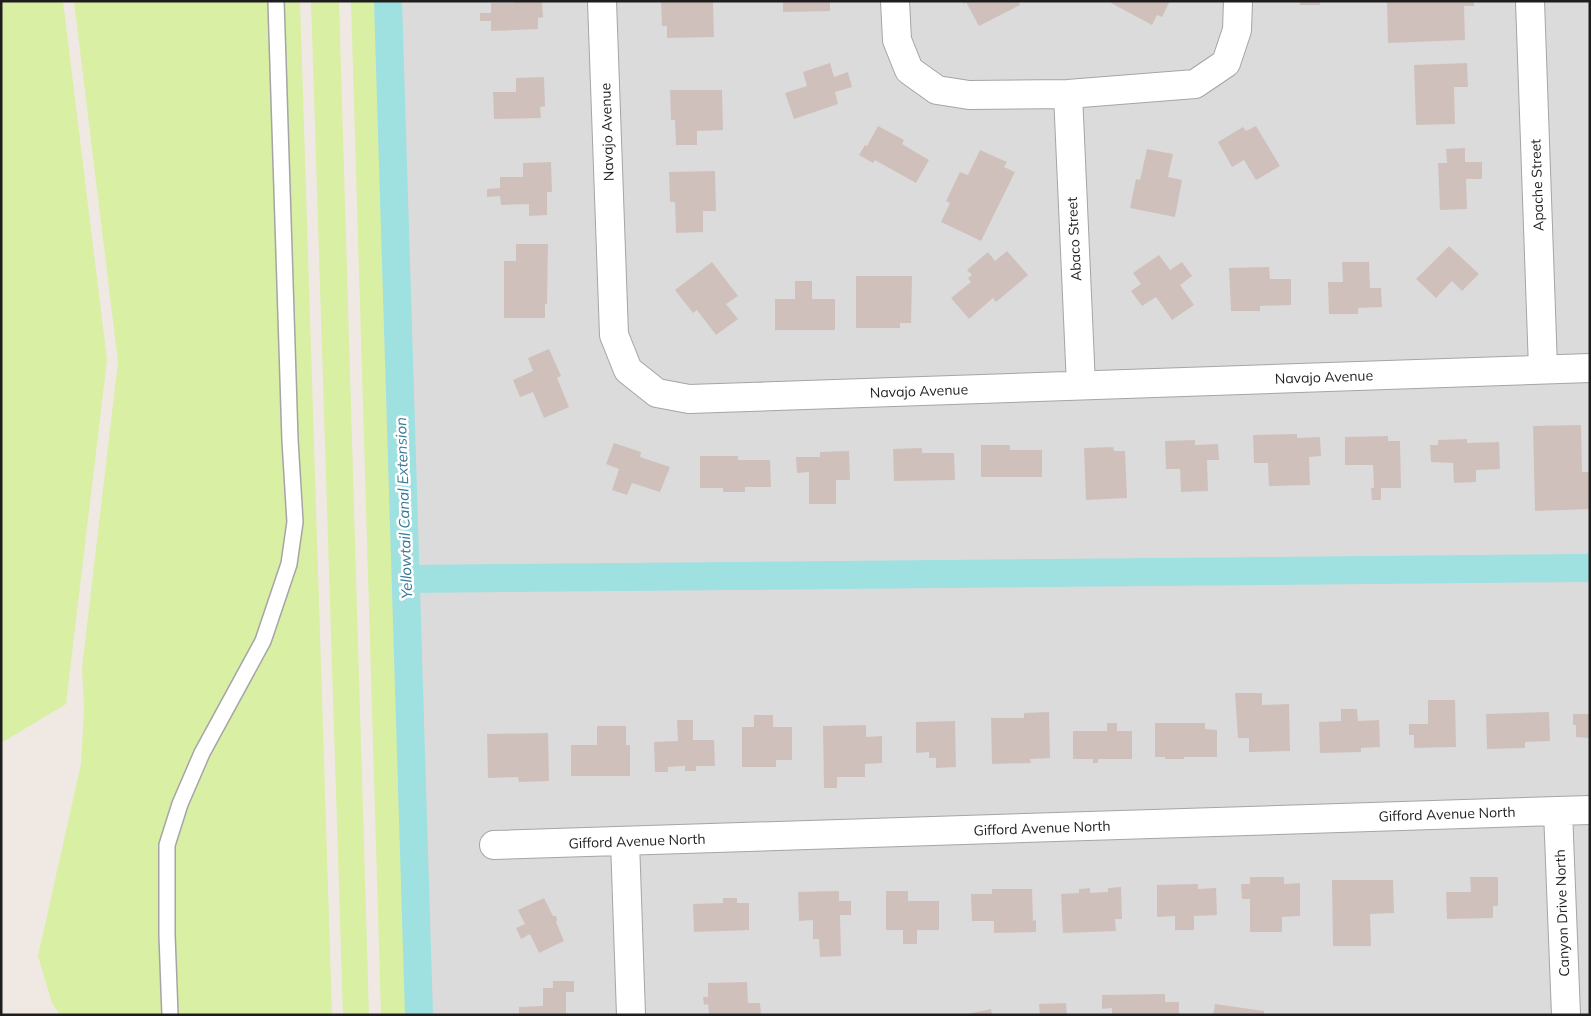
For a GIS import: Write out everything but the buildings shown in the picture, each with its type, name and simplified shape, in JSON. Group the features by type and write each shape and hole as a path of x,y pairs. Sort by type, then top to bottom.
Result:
{"street":[{"name":"Navajo Avenue","path":"602,1 614,334 628,370 657,393 689,399 1543,368 1590,368"},
{"path":"895,1 897,40 909,70 937,90 969,95 1068,94 1195,84 1226,64 1237,30 1238,1"},
{"name":"Apache Street","path":"1530,1 1543,368"},
{"name":"Abaco Street","path":"1068,94 1081,385"},
{"name":"Gifford Avenue North","path":"494,845 1590,810"},
{"name":"Canyon Drive North","path":"1558,811 1566,1015"},
{"path":"625,841 631,1015"}],"lane":[{"path":"170,1015 167,935 167,846 180,804 202,753 263,641 288,564 295,522 290,440 276,1"}],"shaded area":[{"path":"398,1 1590,1 1590,1015 426,1015"}],"green space":[{"path":"1,1 63,1 107,360 66,704 1,743"},
{"path":"74,1 300,1 332,1015 60,1015 52,1003 38,956 81,764 84,710 82,668 118,362"},
{"path":"311,1 339,1 369,1015 343,1015"},
{"path":"351,1 398,1 426,1015 381,1015"}],"waterway":[{"name":"Yellowtail Canal Extension","path":"388,1 419,1015"},
{"path":"406,579 1590,568"}]}
